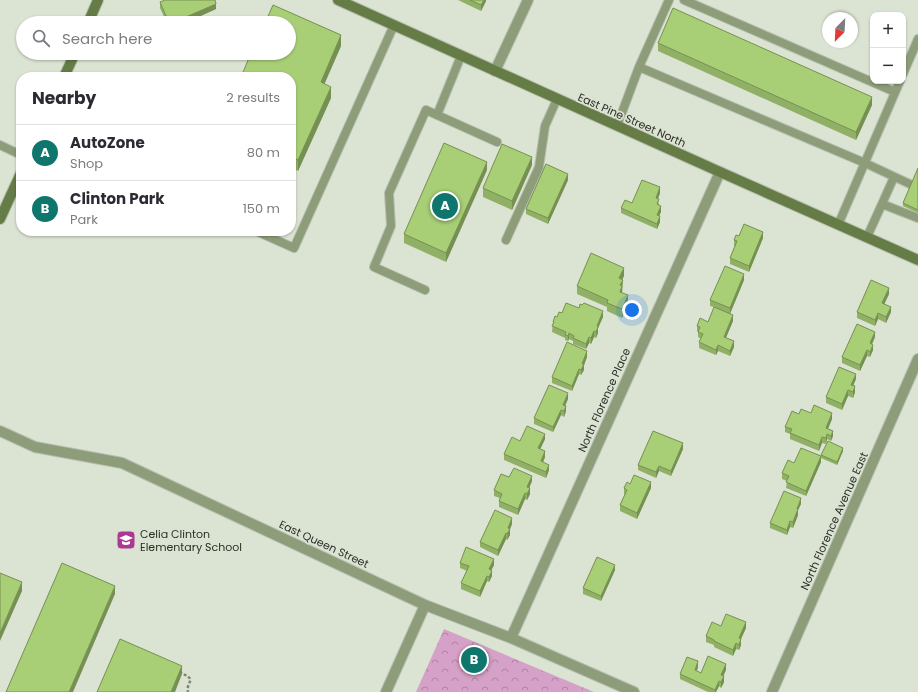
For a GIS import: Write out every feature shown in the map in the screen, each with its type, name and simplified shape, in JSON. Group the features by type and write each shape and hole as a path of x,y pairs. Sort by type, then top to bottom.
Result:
{"main road":[{"path":"91,16 98,0"},
{"name":"East Pine Street North","path":"338,0 918,260"},
{"path":"66,72 72,60"},
{"path":"0,219 16,184"}],"street":[{"path":"496,71 528,0"},
{"name":"North Florence Place","path":"511,638 720,172"},
{"name":"North Florence Avenue East","path":"772,692 918,359"},
{"name":"East Queen Street","path":"0,431 35,447 122,463 425,604 511,638 634,692"},
{"path":"386,692 425,604"}],"lane":[{"path":"617,126 639,67 669,0"},
{"path":"684,0 895,92"},
{"path":"267,236 294,248 394,25"},
{"path":"906,67 918,39"},
{"path":"437,115 461,56"},
{"path":"639,67 865,163 912,185"},
{"path":"838,225 899,84"},
{"path":"506,240 539,167 545,126 557,98"},
{"path":"425,290 374,267 391,226 389,193 426,110 497,142"},
{"path":"0,145 16,153"},
{"path":"867,238 894,177"},
{"path":"882,204 918,218"}],"path":[{"path":"175,670 190,678 191,681 188,692"}],"green space":[{"path":"444,629 594,692 416,692"}],"building":[{"path":"165,0 215,0 216,4 188,16 166,16 160,2"},
{"path":"470,0 484,0 481,5"},
{"path":"273,5 341,35 321,82 331,87 298,160 296,159 296,72 243,72 248,60 296,60 296,16 268,16"},
{"path":"673,8 872,97 856,132 658,43"},
{"path":"444,143 487,162 446,253 404,234"},
{"path":"502,144 532,157 512,201 483,188"},
{"path":"546,164 568,174 548,218 526,209"},
{"path":"918,168 918,210 903,203"},
{"path":"642,180 660,187 656,198 659,199 657,204 661,206 657,215 660,216 657,224 621,208 625,200 632,203"},
{"path":"744,224 763,232 749,266 730,258 737,241 734,240 736,235 739,236"},
{"path":"591,253 624,268 619,278 623,280 620,285 622,286 620,292 628,295 622,309 607,303 608,300 577,286"},
{"path":"725,266 744,274 730,308 710,300"},
{"path":"871,280 889,288 882,303 891,307 886,317 878,313 875,320 857,312"},
{"path":"566,303 579,308 580,304 582,305 584,303 603,311 596,332 594,331 591,338 589,337 586,344 573,338 574,336 569,333 568,336 565,335 566,332 552,326 555,316 557,317 559,312 562,313"},
{"path":"714,307 733,315 724,337 734,341 730,351 718,345 716,350 699,342 703,334 698,332 700,327 697,326 700,318 708,322"},
{"path":"857,324 875,332 870,343 873,345 870,352 867,350 860,365 842,357"},
{"path":"567,342 587,351 582,364 584,364 581,370 579,369 572,386 552,377"},
{"path":"839,367 856,374 851,385 855,386 853,392 848,390 842,404 826,397"},
{"path":"549,385 568,393 563,405 566,406 564,411 561,410 553,427 534,418"},
{"path":"814,405 832,413 826,428 833,431 831,436 827,434 826,438 822,437 819,445 790,433 792,429 785,427 792,411 799,414 801,409 811,413"},
{"path":"527,426 545,434 538,448 545,451 541,461 549,465 546,472 504,454 512,437 520,441"},
{"path":"653,431 683,443 671,471 659,466 656,472 638,465"},
{"path":"828,441 843,448 837,462 821,455"},
{"path":"801,448 821,456 806,491 786,482 789,476 782,473 788,460 794,463"},
{"path":"514,468 532,476 527,487 530,488 527,494 525,493 518,509 499,501 502,494 494,490 501,474 509,477"},
{"path":"634,475 651,482 637,513 620,505 627,490 624,488 627,482 630,484"},
{"path":"784,491 801,498 793,522 790,521 787,530 770,523"},
{"path":"495,510 512,518 508,528 510,529 507,534 506,533 498,550 480,542"},
{"path":"466,547 494,559 489,569 492,571 489,577 487,576 480,591 461,583 469,566 460,563"},
{"path":"597,557 615,565 601,596 583,588"},
{"path":"62,563 115,586 69,692 6,692"},
{"path":"0,573 22,582 0,633"},
{"path":"726,614 746,622 739,638 741,639 739,645 736,643 733,650 706,636 712,622 721,626"},
{"path":"120,639 182,666 171,692 97,692"},
{"path":"708,656 726,664 721,675 724,676 721,682 719,681 715,690 680,674 687,657 698,661 695,670 701,673"}],"place":[{"name":"AutoZone","path":"445,206"},
{"name":"Celia Clinton Elementary School","path":"126,540"},
{"name":"Clinton Park","path":"474,660"}]}
